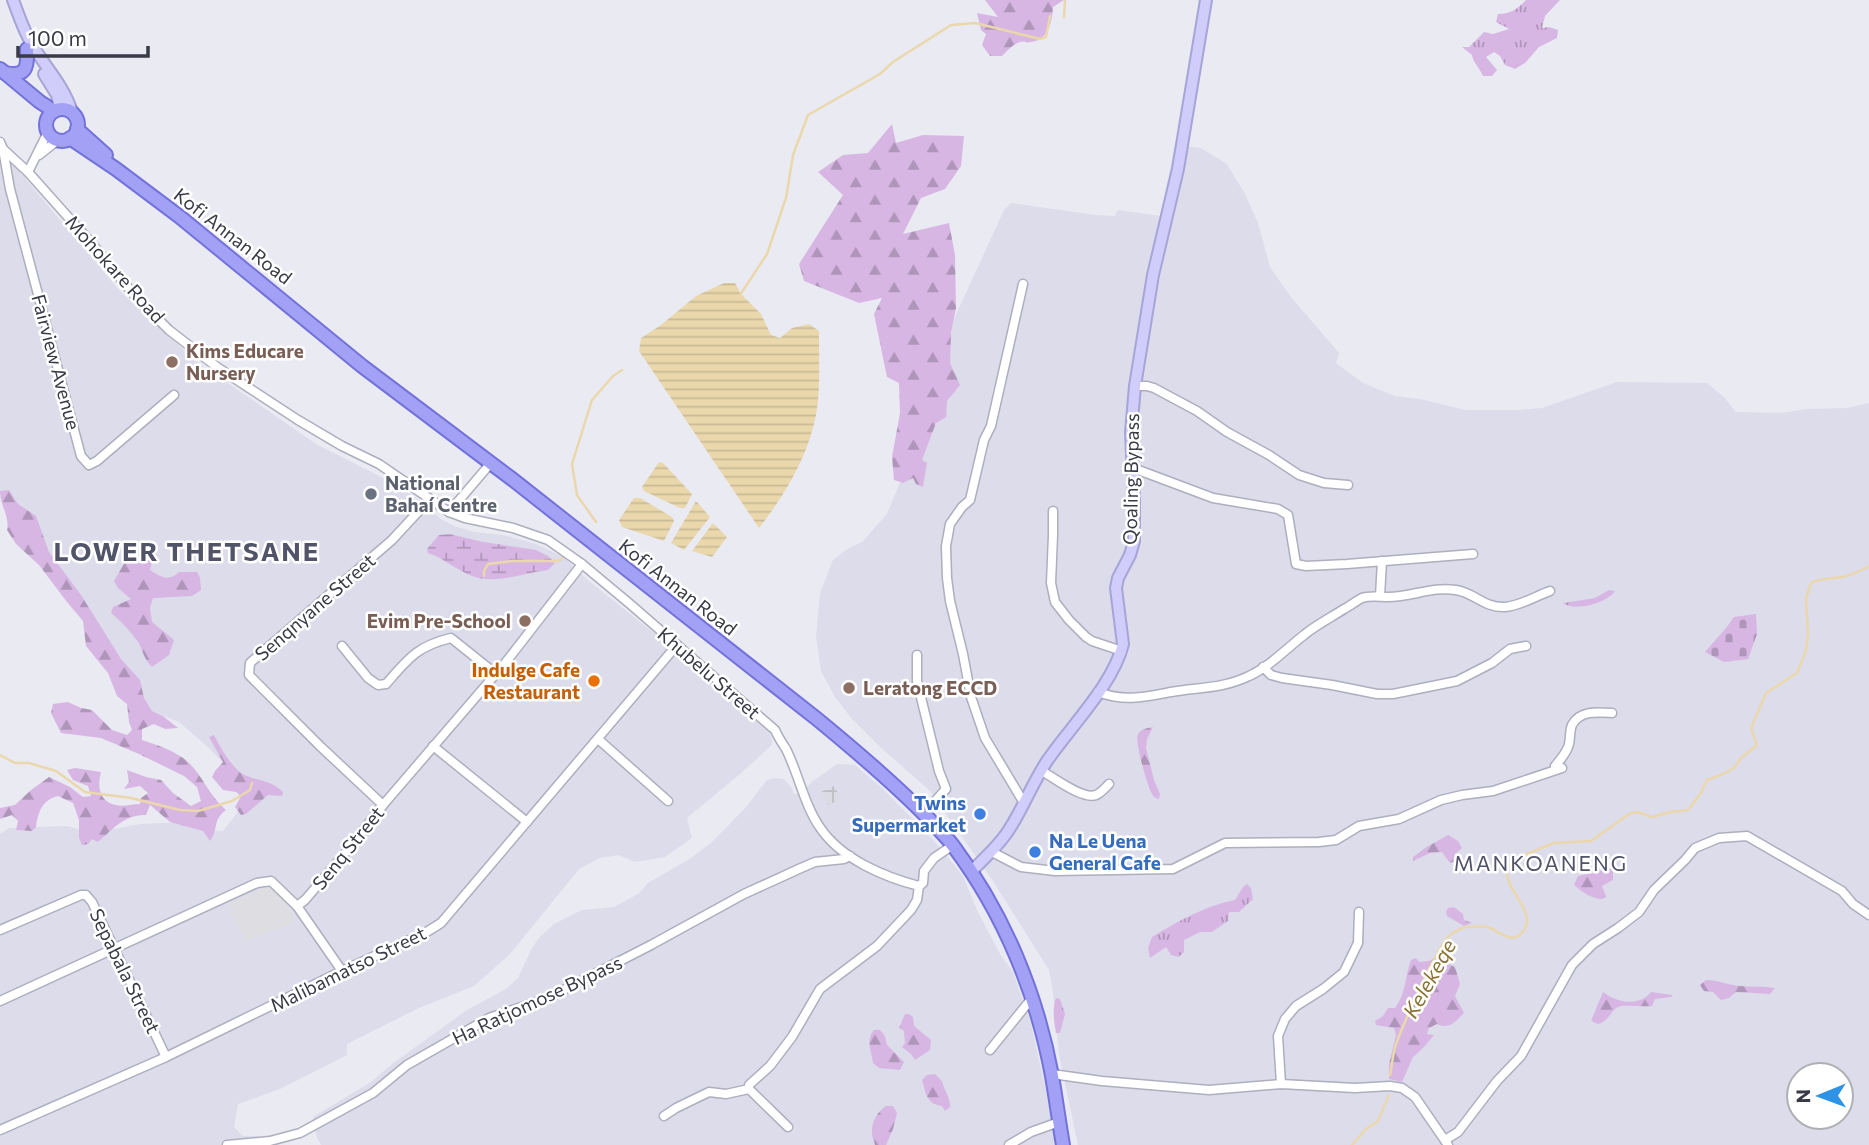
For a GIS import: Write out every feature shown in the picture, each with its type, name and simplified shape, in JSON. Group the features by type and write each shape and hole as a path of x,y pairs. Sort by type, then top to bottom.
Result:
{"main road":[{"path":"6,0 19,34 51,84 62,111"},
{"path":"2,74 40,102 62,111 77,120 60,133 50,114 62,111 69,101 25,32 13,0"},
{"name":"Qoaling Bypass","path":"1122,651 1116,588 1134,541 1130,432 1135,386 1151,288 1178,169 1206,0"},
{"path":"2,74 19,74 23,71 28,61 27,49"},
{"name":"Kofi Annan Road","path":"2,74 60,133 116,169 191,226 362,366 859,753 915,805 953,845 1012,945 1032,998 1052,1074 1063,1145"},
{"path":"971,872 992,852 1010,828 1041,771 1098,692 1122,651"}],"street":[{"path":"28,172 37,157 60,133"},
{"name":"Mohokare Road","path":"2,146 28,172 135,296 169,330 217,367 298,420 379,464 449,512"},
{"name":"Fairview Avenue","path":"2,146 10,189 81,456 89,465 97,461 174,395"},
{"path":"1023,284 991,426 984,440 971,500 962,507 950,524 946,546 950,601 971,697 985,738 1024,803"},
{"path":"1135,386 1154,388 1299,475 1324,483 1348,485"},
{"path":"449,512 490,464"},
{"path":"1133,468 1213,498 1278,509 1288,515 1296,564 1306,566 1473,554"},
{"name":"Senqnyane Street","path":"383,805 249,675 250,663 392,540 430,499"},
{"path":"1053,511 1051,583 1055,602 1086,637 1122,651"},
{"name":"Khubelu Street","path":"449,512 466,519 513,528 548,540 582,564 775,730 821,830 834,843 850,856 882,873 919,886"},
{"path":"1381,596 1382,561"},
{"name":"Senq Street","path":"0,1001 257,883 271,881 297,906 305,900 496,674 582,564"},
{"path":"1098,692 1111,697 1132,699 1215,688 1250,676 1312,628 1363,597 1458,590 1472,595 1482,603 1508,607 1550,591"},
{"path":"342,646 368,678 378,685 386,684 410,656 431,643 451,638 496,674"},
{"name":"Malibamatso Street","path":"0,1130 166,1057 441,923 677,645"},
{"path":"1263,667 1271,675 1282,678 1377,694 1393,694 1457,681 1492,663 1510,649 1526,646"},
{"path":"917,655 917,681 946,789 930,807"},
{"path":"992,852 1021,867 1055,871 1172,869 1225,843 1336,840 1359,826 1399,819 1441,800 1493,791 1559,769 1555,766 1563,757 1572,726 1579,717 1592,712 1612,713"},
{"path":"598,739 668,801"},
{"path":"433,746 527,822"},
{"path":"1041,771 1084,796 1100,794 1109,784"},
{"path":"1052,1074 1209,1090 1281,1084 1402,1088 1415,1097 1447,1142 1521,1056 1572,965 1593,944 1639,912 1654,890 1695,848 1719,838 1747,836 1842,891 1853,904 1869,915"},
{"path":"749,1089 792,1038 820,989 877,946 918,900 924,871 934,858 953,845"},
{"name":"Ha Ratjomose Bypass","path":"227,1145 270,1141 300,1133 373,1093 407,1065 489,1018 548,998 651,946 744,894 815,862 850,856"},
{"name":"Sepabala Street","path":"0,930 86,895 92,902 166,1057"},
{"path":"297,906 342,971"},
{"path":"1281,1084 1278,1036 1285,1019 1296,1006 1344,972 1358,943 1359,912"},
{"path":"990,1051 1032,998"},
{"path":"664,1116 709,1092 726,1094 749,1089"},
{"path":"749,1089 788,1127"},
{"path":"1009,1145 1031,1132 1059,1122"}],"shaded area":[{"path":"1175,145 1201,148 1227,164 1258,223 1270,267 1291,297 1339,353 1336,363 1363,383 1395,396 1466,410 1518,410 1542,408 1617,382 1707,383 1724,397 1736,412 1781,413 1806,409 1847,408 1869,403 1869,1145 1078,1145 1059,1054 1049,970 991,878 930,791 879,746 835,697 821,671 816,636 820,593 833,560 862,542 887,514 947,352 954,319 1004,210 1011,203 1096,215 1115,216 1118,210 1160,216"},
{"path":"0,156 3,164 13,164 120,291 196,361 316,444 397,485 430,508 439,518 474,532 503,535 536,544 563,557 685,658 768,731 772,739 772,745 687,818 692,838 665,857 635,862 619,855 600,858 579,869 510,954 474,986 419,1008 347,1044 347,1055 280,1089 238,1104 234,1127 243,1136 257,1136 262,1145 0,1145 0,834 9,828 67,826 92,833 141,824 186,822 209,830 223,831 249,798 237,777 179,722 142,707 8,507 0,490"},
{"path":"724,283 735,283 741,294 761,314 771,335 780,338 792,328 809,324 819,331 818,401 811,435 798,468 759,528 639,351 641,338 696,296"},
{"path":"659,462 692,494 685,508 644,491 642,487"},
{"path":"634,498 640,498 672,517 674,521 664,541 622,527 619,520"},
{"path":"696,501 710,517 684,550 671,543"},
{"path":"713,523 727,537 712,557 692,551"},
{"path":"837,764 855,765 883,789 937,844 963,876 977,910 1000,954 1013,972 1031,1024 1056,1145 321,1145 313,1117 371,1082 467,1010 506,989 518,978 538,939 554,924 582,910 614,907 638,894 648,883 691,858 712,842 747,806 766,781 773,778 784,779 794,794 800,794"},
{"path":"834,786 841,799 828,805 821,792"},
{"path":"264,888 273,888 295,915 292,924 245,941 228,903"}],"green space":[{"path":"985,0 1064,0 1053,7 1050,24 1042,38 1017,43 1002,56 990,56 982,45 986,34 981,30 977,13 998,17"},
{"path":"1526,0 1560,0 1545,16 1542,28 1558,30 1557,38 1539,47 1525,63 1515,69 1505,65 1494,52 1486,57 1497,70 1492,76 1483,76 1472,55 1462,47 1469,47 1484,32 1493,34 1509,29 1496,22 1498,14 1514,10"},
{"path":"892,124 896,143 923,135 964,136 961,166 945,189 921,198 903,234 949,223 955,255 956,308 951,333 950,363 960,385 947,401 946,417 936,423 922,460 927,463 923,487 916,484 913,478 903,483 894,480 892,457 900,413 899,383 887,377 874,314 882,298 859,303 804,281 799,264 843,195 818,172 843,155 868,153"},
{"path":"9,490 18,504 36,516 49,552 81,595 121,659 140,680 144,698 152,711 178,728 165,729 154,724 142,729 142,740 160,746 188,762 226,810 219,817 210,841 203,831 170,822 150,805 146,815 132,817 114,827 98,842 92,839 88,844 82,845 79,838 79,820 73,803 58,796 45,804 32,831 16,830 18,821 12,815 0,819 0,808 15,805 49,777 83,797 91,796 88,786 73,780 67,770 75,768 101,772 101,793 106,801 116,805 140,804 141,798 148,793 140,786 124,789 129,782 127,770 161,780 191,806 201,801 197,787 184,776 139,754 101,738 61,733 51,713 53,704 68,702 92,710 112,730 127,735 132,730 127,704 117,696 108,673 86,646 83,621 39,565 16,544 7,530 0,491"},
{"path":"450,534 536,550 555,563 548,570 500,579 481,578 428,553 427,549 439,535"},
{"path":"135,557 152,561 150,570 161,576 168,578 179,572 197,572 200,578 201,590 192,596 153,598 150,608 152,622 174,640 169,655 152,667 135,638 111,613 113,607 131,599 114,581 125,562"},
{"path":"1609,590 1615,591 1590,605 1575,607 1563,603 1595,598"},
{"path":"1756,614 1757,634 1748,659 1724,662 1705,652 1734,617"},
{"path":"1153,727 1146,748 1160,794 1159,799 1153,796 1148,784 1137,738 1141,731"},
{"path":"214,735 237,770 274,785 283,792 282,796 268,795 246,814 241,815 235,807 241,796 236,792 223,790 212,777 223,762 209,737"},
{"path":"1448,835 1458,841 1462,848 1455,854 1455,861 1450,863 1442,852 1430,853 1413,861 1413,857 1425,848"},
{"path":"1606,868 1613,870 1613,880 1602,886 1606,896 1603,899 1584,893 1574,885 1578,876"},
{"path":"1247,884 1251,888 1253,899 1239,912 1229,912 1228,921 1212,932 1200,932 1184,940 1184,952 1179,957 1171,955 1166,947 1150,958 1148,948 1152,937 1202,910 1235,900"},
{"path":"1454,907 1463,914 1464,920 1472,923 1464,926 1447,916 1448,908"},
{"path":"1441,954 1455,967 1460,984 1455,996 1464,1013 1448,1026 1437,1024 1429,1028 1427,1034 1434,1035 1413,1057 1402,1082 1389,1079 1389,1064 1396,1035 1394,1028 1376,1025 1375,1021 1383,1016 1388,1008 1395,1008 1399,1003 1411,960 1416,958 1419,962 1429,961"},
{"path":"1706,980 1775,988 1770,994 1736,992 1721,1000 1713,992 1704,991 1700,985"},
{"path":"1603,992 1628,1002 1640,1000 1651,992 1673,995 1655,999 1652,1006 1618,1007 1598,1024 1591,1021"},
{"path":"1056,998 1060,999 1065,1014 1060,1033 1056,1033 1054,1020"},
{"path":"905,1014 913,1017 914,1026 931,1040 930,1050 915,1060 902,1047 905,1043 904,1031 899,1028"},
{"path":"874,1030 880,1030 887,1045 904,1062 900,1070 879,1068 873,1063 869,1042"},
{"path":"935,1074 942,1081 949,1101 950,1107 945,1111 942,1106 930,1100 922,1080 927,1075"},
{"path":"886,1106 893,1106 897,1113 893,1129 886,1145 875,1145 872,1134 874,1121"}],"waterway":[{"path":"1064,17 1065,0"},
{"path":"740,295 767,254 786,198 793,155 808,115 880,74 893,62 951,25 975,23 1040,39 1046,37 1050,16"},
{"path":"596,522 577,495 572,464 592,400 613,376 622,370"},
{"path":"484,576 488,564 558,561 565,556"},
{"name":"Kelekeqe","path":"1390,1075 1395,1048 1406,1020 1430,968 1451,934 1465,927 1486,927 1505,936 1515,937 1524,930 1527,916 1508,878 1507,871 1511,861 1553,843 1591,841 1629,814 1637,812 1652,817 1688,810 1707,780 1734,768 1741,758 1757,745 1751,728 1766,693 1797,673 1806,651 1806,598 1811,583 1848,576 1869,566"},
{"path":"0,755 15,763 29,763 56,771 85,792 131,798 180,810 198,811 232,801 250,790 252,783"},
{"name":"Kelekeqe","path":"1352,1145 1366,1129 1378,1121 1389,1095"}],"place":[{"name":"Kims Educare Nursery","path":"172,362"},
{"name":"National Bahaí Centre","path":"371,494"},
{"name":"Evim Pre-School","path":"525,621"},
{"name":"Indulge Cafe Restaurant","path":"594,681"},
{"name":"Leratong ECCD","path":"849,688"},
{"name":"Twins Supermarket","path":"980,814"},
{"name":"Na Le Uena General Cafe","path":"1035,852"}],"district":[{"name":"LOWER THETSANE","path":"187,552"},
{"name":"MANKOANENG","path":"1541,864"}]}
